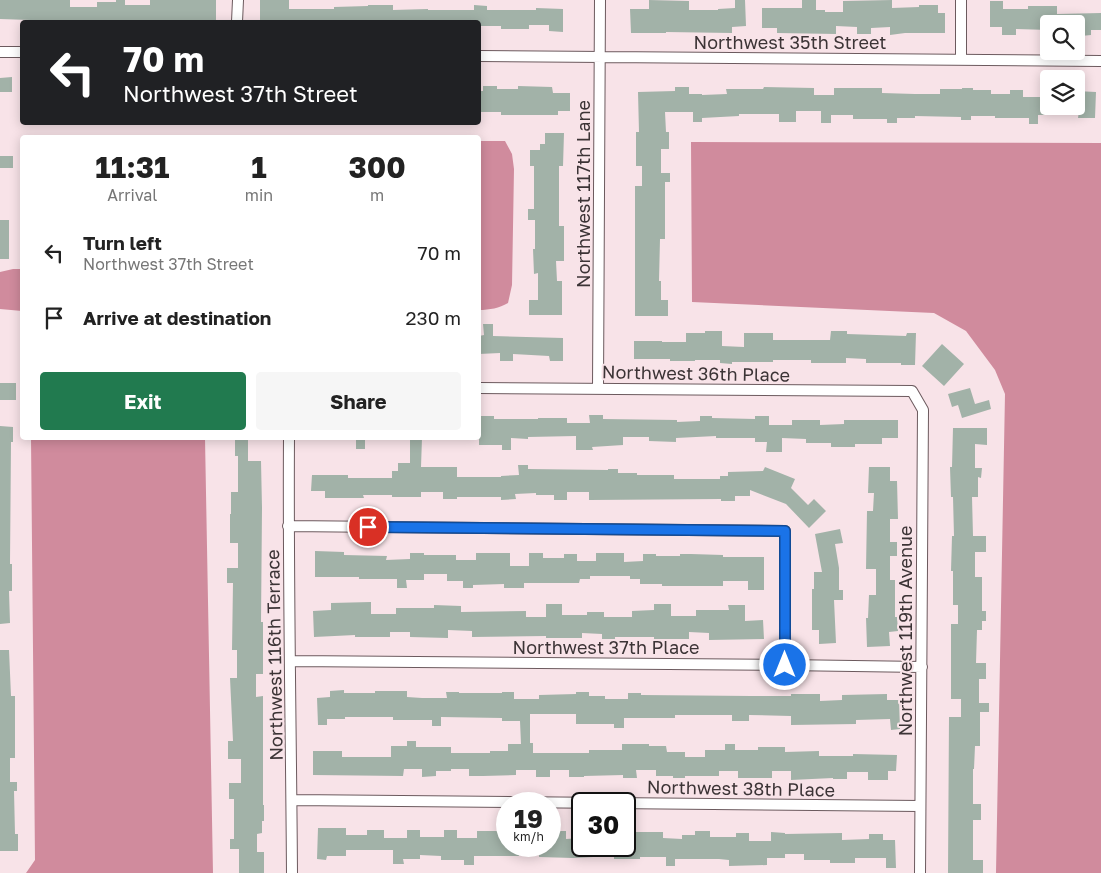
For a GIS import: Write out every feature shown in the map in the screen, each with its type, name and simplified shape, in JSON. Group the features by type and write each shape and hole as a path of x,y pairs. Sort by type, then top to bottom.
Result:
{"street":[{"path":"237,20 238,0"},
{"name":"Northwest 117th Lane","path":"598,388 600,0"},
{"path":"961,0 961,60"},
{"path":"0,52 20,52"},
{"name":"Northwest 35th Street","path":"481,56 1101,61"},
{"name":"Northwest 36th Place","path":"481,388 912,391"},
{"name":"Northwest 119th Avenue","path":"912,391 923,410 920,873"},
{"name":"Northwest 116th Terrace","path":"289,440 288,526 292,873"},
{"path":"288,526 785,531 785,665"},
{"name":"Northwest 37th Place","path":"291,661 922,667"},
{"name":"Northwest 38th Place","path":"292,800 920,806"}],"shaded area":[{"path":"481,141 505,141 512,154 514,169 512,285 508,303 487,310 481,310"},
{"path":"691,142 1101,143 1101,873 996,873 1005,394 995,370 966,331 934,313 692,302"},
{"path":"20,269 20,311 0,309 0,272"},
{"path":"31,440 205,440 213,873 26,873 35,860"}],"building":[{"path":"0,0 70,0 70,7 97,7 97,2 116,2 116,0 125,0 125,5 150,5 150,0 216,0 216,20 0,19"},
{"path":"260,0 289,0 289,9 334,9 334,7 393,5 393,10 474,10 474,5 487,6 487,10 563,9 563,32 549,31 549,25 529,25 529,29 501,29 501,26 481,26 481,20 260,20"},
{"path":"649,0 689,1 689,10 718,10 735,8 735,0 745,0 746,26 732,27 732,33 631,33 630,9 649,9"},
{"path":"802,0 816,0 816,10 825,10 825,12 843,12 843,1 892,0 892,8 938,5 938,13 945,13 945,33 890,35 890,27 871,28 871,34 857,34 857,27 836,26 836,34 777,33 777,28 762,28 762,8 802,8"},
{"path":"990,1 1003,1 1003,9 1028,9 1028,6 1057,6 1057,14 1101,13 1101,30 1091,30 1091,35 1085,36 1085,15 1040,15 1040,30 1016,29 1016,35 1002,35 1002,27 990,27"},
{"path":"12,77 12,92 0,92 0,78"},
{"path":"483,86 497,86 497,89 518,89 518,86 552,87 553,93 570,93 570,111 558,111 558,115 501,115 501,112 481,112 481,91 483,91"},
{"path":"675,87 689,87 689,94 702,95 727,94 726,89 763,89 764,87 814,88 814,95 834,95 834,88 882,88 882,93 915,94 940,94 940,89 962,88 991,90 991,94 1010,94 1010,90 1023,90 1023,97 1040,97 1040,115 1038,115 1038,124 1029,124 1029,118 995,118 995,116 971,116 971,120 961,120 961,117 915,116 915,118 897,118 897,123 887,123 887,119 853,119 853,115 831,115 831,123 821,123 821,111 796,111 796,122 779,122 779,114 739,114 739,116 702,118 702,122 693,122 693,112 665,112 666,132 669,132 669,149 661,149 661,173 670,173 670,182 665,182 665,239 660,239 659,281 661,281 661,300 668,300 668,316 635,316 635,186 642,186 642,166 636,166 636,132 639,132 638,92 675,91"},
{"path":"1085,91 1096,92 1095,118 1078,118 1078,115 1085,115"},
{"path":"545,133 564,133 563,166 559,166 559,226 564,226 564,261 556,261 557,281 562,281 562,315 529,315 529,300 538,300 538,273 534,274 533,249 535,249 535,220 528,220 528,209 534,209 534,166 530,166 530,150 540,150 540,144 545,144"},
{"path":"0,156 13,156 13,168 0,168"},
{"path":"0,220 9,220 9,259 0,259"},
{"path":"483,324 493,324 493,336 563,338 563,361 550,361 549,356 513,354 513,361 500,361 500,353 481,354 481,336 484,335"},
{"path":"705,331 722,331 722,346 744,347 744,333 773,333 773,340 830,340 831,331 847,331 847,334 906,336 907,333 916,333 915,365 866,363 866,359 846,358 846,363 811,363 811,360 773,360 773,362 732,362 732,364 720,363 720,360 670,361 670,359 634,359 634,341 686,342 686,333 705,333"},
{"path":"942,344 964,364 944,386 922,366"},
{"path":"0,383 16,383 16,400 0,400"},
{"path":"970,388 975,404 989,400 991,409 962,418 958,405 952,407 948,394"},
{"path":"589,415 603,415 603,419 677,420 677,422 700,421 700,416 755,419 755,416 769,416 769,425 792,425 792,420 820,420 820,425 844,424 844,420 898,420 898,438 882,438 882,444 855,444 855,447 831,447 831,443 806,443 806,439 782,438 782,452 766,452 767,442 755,442 755,438 716,438 716,436 676,438 676,442 649,441 649,437 623,437 623,445 592,447 593,450 576,450 576,436 528,437 528,439 511,438 511,450 502,450 502,445 479,445 479,440 481,440 481,416 494,416 494,419 567,418 567,423 590,423"},
{"path":"0,426 13,427 13,442 11,442 10,564 12,564 12,591 9,591 10,623 0,624"},
{"path":"953,428 987,428 987,445 975,444 975,468 982,468 981,478 978,477 978,497 972,497 973,536 986,536 986,552 975,552 975,577 982,577 982,611 986,611 986,621 982,621 982,630 977,630 976,663 986,663 986,679 979,679 979,703 989,703 989,712 980,712 980,746 975,746 973,769 973,804 981,804 981,820 973,820 973,860 983,860 983,873 948,873 949,717 961,717 961,699 951,699 951,624 958,624 958,605 953,605 953,571 951,571 952,536 954,536 950,467 952,467"},
{"path":"235,440 248,440 248,461 261,461 261,622 263,622 263,674 256,674 256,697 263,696 264,821 262,821 262,833 257,834 257,852 264,852 264,873 239,873 239,849 230,849 230,839 234,839 234,799 229,799 229,783 241,783 241,759 228,759 228,741 233,741 230,678 237,678 237,650 232,650 233,583 227,583 227,568 238,568 238,543 230,543 231,492 238,492 238,456 235,456"},
{"path":"356,440 365,440 365,449 356,449"},
{"path":"410,440 422,440 421,467 457,467 457,477 519,475 518,465 528,465 528,469 618,469 618,473 674,475 674,479 720,479 720,476 728,476 728,472 763,471 765,467 795,479 791,488 808,505 814,499 826,511 809,528 786,504 750,490 750,496 735,496 735,501 721,501 721,499 589,500 589,492 567,492 567,500 554,500 554,495 536,495 536,493 515,494 516,499 501,500 501,497 457,497 457,499 443,499 443,492 421,492 421,497 363,495 364,498 325,498 325,491 311,491 312,475 348,475 348,478 392,478 392,471 398,471 398,463 410,463"},
{"path":"869,467 890,467 890,481 897,481 898,519 890,519 890,542 897,542 897,556 890,556 890,580 895,580 895,617 897,617 898,631 889,632 890,646 867,647 866,618 868,618 869,595 876,595 876,569 866,569 867,511 873,511 874,493 868,493"},
{"path":"840,529 843,543 835,544 839,568 839,590 843,590 843,600 834,600 836,643 819,644 819,630 812,630 814,572 822,572 815,534"},
{"path":"315,551 344,552 344,555 387,556 386,560 410,559 410,553 456,555 456,560 476,560 476,553 510,553 510,566 529,566 529,553 543,553 543,558 564,558 564,554 577,554 577,561 596,561 596,553 624,553 624,562 643,561 643,554 656,554 656,556 691,554 723,555 723,557 764,557 764,590 748,590 748,581 723,581 723,586 662,586 662,584 640,584 640,579 630,579 630,576 590,576 590,579 580,579 579,583 524,583 524,588 504,588 504,584 473,585 473,588 463,588 463,581 447,581 447,574 424,574 424,580 406,580 407,588 397,588 397,579 315,577"},
{"path":"371,602 371,614 396,614 396,608 434,608 434,605 461,606 461,612 526,611 526,617 546,617 546,604 562,604 562,615 587,615 587,612 604,612 604,617 632,617 632,611 654,610 654,604 671,604 671,616 696,616 696,610 729,610 728,605 745,605 745,621 763,620 764,639 709,640 709,633 689,632 689,639 615,637 615,639 602,639 602,634 582,633 582,638 546,638 546,636 472,637 472,631 448,630 448,638 410,637 410,632 390,632 390,637 355,637 355,635 314,637 313,611 331,610 331,603"},
{"path":"0,650 9,650 11,696 15,696 15,758 10,758 10,782 17,782 17,791 14,791 15,834 18,834 18,851 0,851"},
{"path":"344,690 344,693 407,691 407,697 422,698 447,698 446,692 514,692 514,699 539,699 539,695 576,694 576,692 589,692 589,696 605,696 605,699 628,699 628,693 641,693 641,695 751,696 820,694 820,701 842,700 842,695 887,694 887,700 899,700 900,729 891,730 890,719 856,720 856,724 791,725 791,716 749,715 749,721 732,721 732,715 675,715 675,718 624,718 624,728 614,728 614,724 576,724 576,714 530,714 530,743 533,743 533,753 589,753 589,750 622,750 622,744 649,744 649,746 666,746 667,752 685,752 685,757 705,757 705,750 725,750 725,744 735,744 735,750 758,750 758,747 785,747 785,752 819,751 819,756 853,756 853,754 897,755 896,771 888,771 888,780 868,780 868,772 847,772 847,779 791,780 791,771 772,771 772,778 738,778 738,771 719,771 719,776 673,778 673,776 656,776 656,770 636,770 637,778 623,778 623,775 569,777 569,770 550,770 550,777 536,777 536,770 516,770 516,775 469,776 469,769 436,771 436,776 422,777 422,769 404,769 403,776 313,775 313,751 342,751 342,757 391,757 391,746 407,746 407,741 416,741 416,747 451,747 451,753 508,751 508,744 521,744 520,721 502,721 502,718 441,717 441,726 432,726 432,720 393,720 393,717 345,717 345,719 327,719 327,725 318,725 317,698 330,697 330,691"},
{"path":"318,828 346,828 346,835 367,835 367,830 384,830 384,838 407,838 407,830 420,830 420,837 444,837 444,830 457,830 457,838 477,838 477,831 496,831 496,856 474,856 474,865 464,865 464,860 441,860 441,856 420,855 420,859 403,859 404,864 393,864 393,850 346,850 346,856 327,856 326,860 317,859"},
{"path":"561,831 566,831 566,839 571,839 571,857 594,857 573,858 539,857 561,857"},
{"path":"695,831 710,831 710,837 736,837 736,833 749,833 749,841 771,841 771,832 785,834 842,833 842,840 869,839 869,834 883,834 883,840 895,840 896,868 886,868 886,858 855,858 855,863 830,863 830,860 804,860 804,854 785,854 785,858 767,858 767,865 729,866 729,860 719,859 675,859 675,866 666,866 666,857 614,859 614,857 636,857 636,832 663,832 663,838 682,839 682,835 695,835"}],"route":[{"path":"368,527 785,531 785,665"}]}
